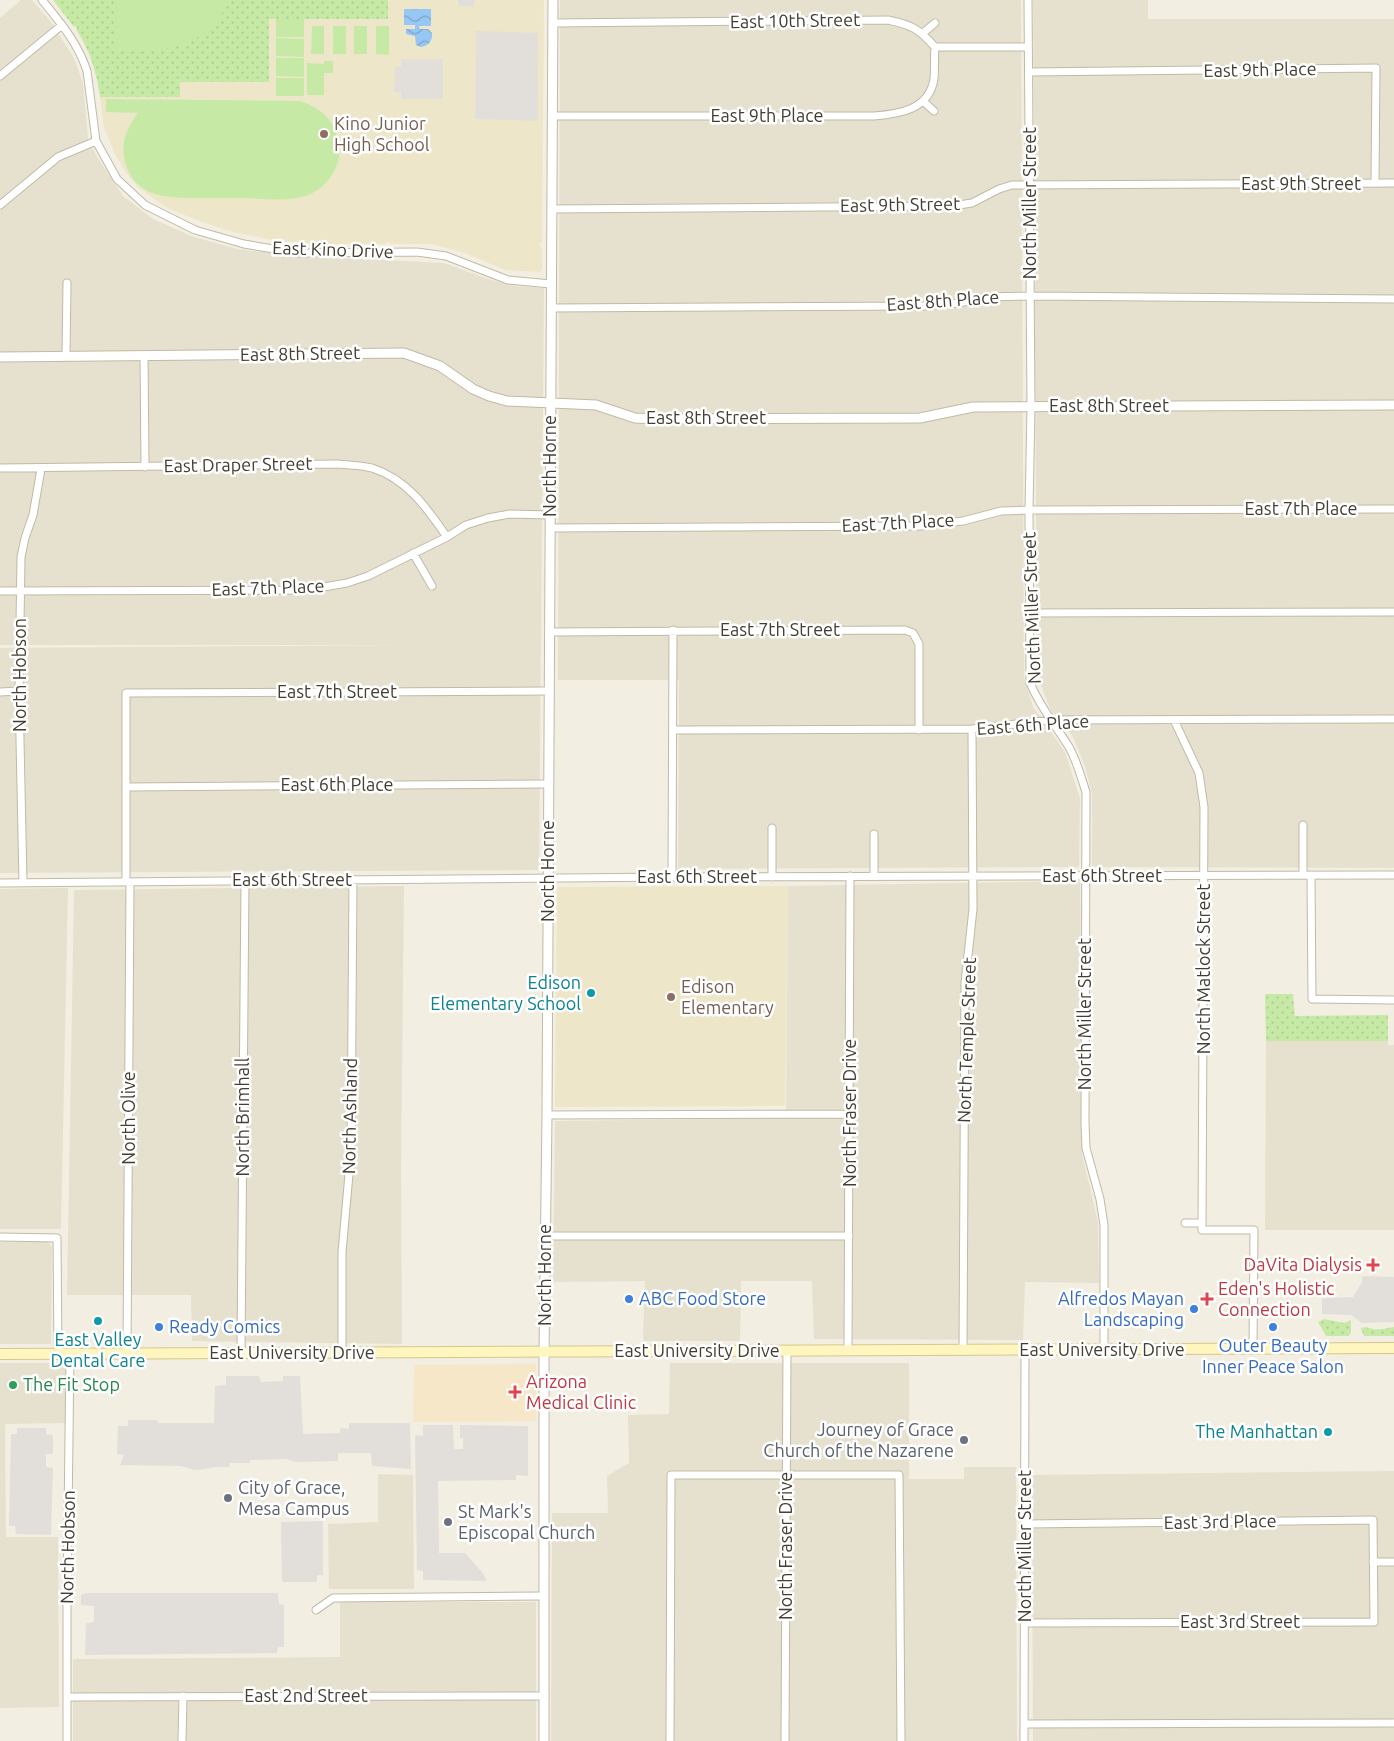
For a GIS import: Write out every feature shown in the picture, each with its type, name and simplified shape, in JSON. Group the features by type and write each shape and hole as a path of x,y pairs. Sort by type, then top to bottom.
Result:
{"main road":[{"name":"East University Drive","path":"0,1354 1394,1348"}],"street":[{"name":"East Kino Drive","path":"42,0 71,37 87,71 96,141 117,179 145,205 195,230 244,244 296,253 417,252 446,256 508,280 551,284"},
{"name":"North Horne","path":"544,1741 544,1352 553,0"},
{"name":"North Miller Street","path":"1028,0 1031,406 1029,510 1030,683 1039,703 1070,748 1086,792 1085,1124 1086,1148 1100,1199 1104,1225 1104,1350"},
{"name":"East 10th Street","path":"553,23 888,20 909,25 923,33 935,47"},
{"path":"923,33 935,22"},
{"path":"0,76 62,25"},
{"path":"934,112 923,100 934,80 935,47 1028,47"},
{"name":"East 9th Place","path":"1029,72 1376,68 1375,183"},
{"name":"East 9th Place","path":"552,116 874,116 897,114 910,110 923,100"},
{"path":"0,205 58,157 96,141"},
{"name":"East 9th Street","path":"552,209 952,206 972,203 999,188 1012,185 1394,183"},
{"path":"66,356 67,283"},
{"name":"East 8th Place","path":"551,308 923,306 987,298 1030,296 1394,299"},
{"name":"East 8th Street","path":"0,357 404,353 440,366 465,384 489,396 514,402 596,405 635,418 657,419 920,418 970,407 1394,405"},
{"path":"144,355 145,466"},
{"name":"East Draper Street","path":"0,468 337,464 370,468 385,474 414,493 426,506 446,537"},
{"name":"North Hobson","path":"23,882 19,691 20,592 25,538 33,515 41,469"},
{"name":"East 7th Place","path":"550,528 921,526 963,521 1001,511 1029,510 1394,509"},
{"name":"East 7th Place","path":"0,591 306,590 347,583 368,576 466,525 488,518 510,514 550,515"},
{"path":"413,553 432,586"},
{"path":"1029,613 1394,612"},
{"name":"East 7th Street","path":"548,632 901,629 910,631 916,637 919,644 919,730"},
{"path":"672,877 674,630"},
{"name":"East 7th Street","path":"126,693 548,690"},
{"path":"0,692 19,691"},
{"name":"North Olive","path":"126,693 128,882 127,1354"},
{"name":"East 6th Place","path":"673,730 972,729 1050,720 1394,719"},
{"name":"North Matlock Street","path":"1174,720 1199,774 1203,790 1204,807 1202,1224"},
{"name":"North Temple Street","path":"963,1351 965,983 973,909 972,729"},
{"name":"East 6th Place","path":"126,787 548,784"},
{"path":"1303,826 1312,999 1394,1000"},
{"path":"772,828 772,876"},
{"path":"874,834 874,876"},
{"name":"East 6th Street","path":"0,883 772,876 1394,875"},
{"name":"North Fraser Drive","path":"848,1350 850,876"},
{"name":"North Ashland","path":"342,1353 342,1252 351,1152 353,879"},
{"name":"North Brimhall","path":"241,1353 245,880"},
{"path":"547,1115 849,1114"},
{"path":"1185,1224 1202,1224 1202,1230 1254,1230 1253,1349"},
{"path":"545,1236 849,1236"},
{"path":"0,1237 57,1238 58,1354"},
{"name":"North Fraser Drive","path":"785,1741 787,1350"},
{"name":"North Miller Street","path":"1024,1741 1025,1350"},
{"name":"North Hobson","path":"67,1741 70,1354"},
{"path":"670,1741 671,1475 899,1475 901,1741"},
{"name":"East 3rd Place","path":"1024,1524 1373,1520 1373,1562"},
{"path":"1373,1562 1394,1562"},
{"name":"East 3rd Street","path":"1025,1623 1374,1622 1373,1562"},
{"path":"316,1610 333,1598 543,1596"},
{"path":"182,1741 183,1696"},
{"name":"East 2nd Street","path":"68,1697 545,1696"},
{"path":"1024,1724 1394,1723"}],"shaded area":[{"path":"21,0 32,0 51,22 74,58 83,83 88,138 96,155 123,196 153,219 191,236 237,249 297,256 444,263 485,278 515,286 544,288 539,870 0,873 0,648 408,645 0,645 0,18"},
{"name":"Kino Junior High School","path":"53,0 544,0 542,243 540,243 542,248 542,269 540,272 505,270 465,253 431,244 390,244 387,242 386,244 312,244 285,241 278,238 277,241 233,232 167,208 139,188 127,174 116,156 104,128 98,82 90,56 76,26 74,27"},
{"path":"458,0 474,0 474,7 458,6"},
{"path":"560,0 1021,0 1024,677 1033,707 1065,752 1080,798 1079,867 678,869 679,680 558,680"},
{"path":"1033,0 1148,0 1148,19 1394,19 1394,868 1092,867 1092,794 1085,766 1072,735 1051,711 1037,675"},
{"path":"476,31 538,33 538,121 475,119"},
{"path":"401,59 443,59 443,99 401,99 401,92 394,92 395,67 401,67"},
{"path":"1080,881 1082,1154 1098,1222 1099,1283 1025,1282 1023,1340 814,1339 812,1281 741,1281 740,1341 643,1341 645,1281 553,1282 555,1121 786,1118 788,886"},
{"path":"404,886 401,1168 402,1344 192,1341 191,1295 67,1295 74,890"},
{"name":"Edison Elementary","path":"788,886 785,1106 556,1107 557,889 559,887"},
{"path":"68,888 61,1229 0,1229 0,889"},
{"path":"1266,1041 1388,1041 1388,1045 1394,1045 1394,1230 1265,1230"},
{"path":"0,1242 48,1242 52,1247 51,1344 0,1344"},
{"path":"1362,1276 1394,1277 1394,1322 1362,1323 1351,1315 1322,1314 1322,1298 1353,1297 1362,1282"},
{"path":"0,1363 66,1363 66,1423 5,1424 6,1537 58,1537 59,1707 0,1708"},
{"path":"670,1363 909,1363 909,1479 964,1479 964,1467 1016,1467 1017,1741 551,1741 552,1513 608,1513 607,1476 629,1463 628,1415 669,1414"},
{"path":"536,1364 536,1421 413,1422 414,1365"},
{"path":"226,1376 259,1376 261,1382 283,1381 283,1376 300,1376 303,1434 340,1433 340,1428 349,1429 349,1423 410,1423 411,1469 372,1466 371,1453 338,1453 338,1461 250,1460 250,1463 230,1463 229,1467 194,1470 181,1466 120,1465 124,1455 117,1454 118,1426 128,1426 128,1420 157,1420 158,1423 214,1423 215,1386 226,1385"},
{"path":"423,1425 453,1425 454,1449 463,1449 463,1438 460,1438 460,1425 528,1426 528,1476 516,1475 516,1480 438,1481 439,1553 465,1553 482,1572 487,1581 423,1580 423,1571 417,1570 415,1435 423,1436"},
{"path":"17,1428 46,1428 46,1434 53,1435 53,1454 46,1454 46,1467 53,1468 51,1535 16,1534 15,1526 9,1526 11,1434 17,1434"},
{"path":"1394,1471 1394,1741 1033,1741 1032,1475"},
{"path":"378,1474 413,1475 414,1589 329,1589 328,1524 378,1522"},
{"path":"323,1521 323,1575 317,1575 317,1582 282,1582 281,1522"},
{"path":"86,1593 278,1593 279,1604 284,1605 284,1647 278,1647 277,1653 85,1655 86,1623 94,1622 94,1606 81,1605 81,1595"},
{"path":"340,1602 536,1602 536,1741 73,1741 73,1659 340,1657"}],"green space":[{"path":"53,0 388,0 388,19 269,19 269,82 180,82 180,97 100,97 92,62 77,28 76,26 74,27"},
{"path":"117,0 229,0 217,21 202,35 167,49 141,51 116,49"},
{"path":"276,19 304,19 304,37 276,37"},
{"path":"312,26 324,26 324,54 311,54"},
{"path":"333,26 346,26 346,54 333,54"},
{"path":"354,26 367,26 367,54 354,54"},
{"path":"376,26 389,26 389,55 376,54"},
{"path":"276,38 304,39 304,57 276,56"},
{"path":"276,58 304,58 304,77 276,76"},
{"path":"324,61 333,61 333,73 324,73 324,95 307,95 307,63 324,64"},
{"path":"276,78 304,78 304,96 276,96"},
{"path":"106,99 300,101 319,110 333,125 338,139 338,161 328,181 316,191 299,198 184,198 163,196 144,189 136,182 125,162 123,148 125,136 138,113 106,112"},
{"path":"1265,994 1293,994 1295,1016 1388,1015 1388,1041 1266,1041"},
{"path":"1324,1319 1344,1323 1351,1320 1349,1336 1326,1336 1318,1322"},
{"path":"1394,1327 1394,1336 1364,1336 1361,1328 1383,1329"}],"water":[{"path":"404,9 431,9 431,26 419,26 420,29 428,29 432,33 431,41 426,46 416,45 415,36 406,34 406,29 415,29 415,25 404,25"}],"place":[{"name":"Kino Junior High School","path":"324,134"},
{"name":"Edison Elementary School","path":"591,993"},
{"name":"Edison Elementary","path":"671,997"},
{"name":"DaVita Dialysis","path":"1373,1265"},
{"name":"ABC Food Store","path":"629,1299"},
{"name":"Eden's Holistic Connection","path":"1207,1299"},
{"name":"Alfredos Mayan Landscaping","path":"1194,1309"},
{"name":"East Valley Dental Care","path":"98,1321"},
{"name":"Ready Comics","path":"159,1327"},
{"name":"Outer Beauty Inner Peace Salon","path":"1273,1327"},
{"name":"The Fit Stop","path":"13,1385"},
{"name":"Arizona Medical Clinic","path":"515,1392"},
{"name":"The Manhattan","path":"1328,1432"},
{"name":"Journey of Grace Church of the Nazarene","path":"964,1440"},
{"name":"City of Grace, Mesa Campus","path":"228,1498"},
{"name":"St Mark's Episcopal Church","path":"448,1522"}]}
